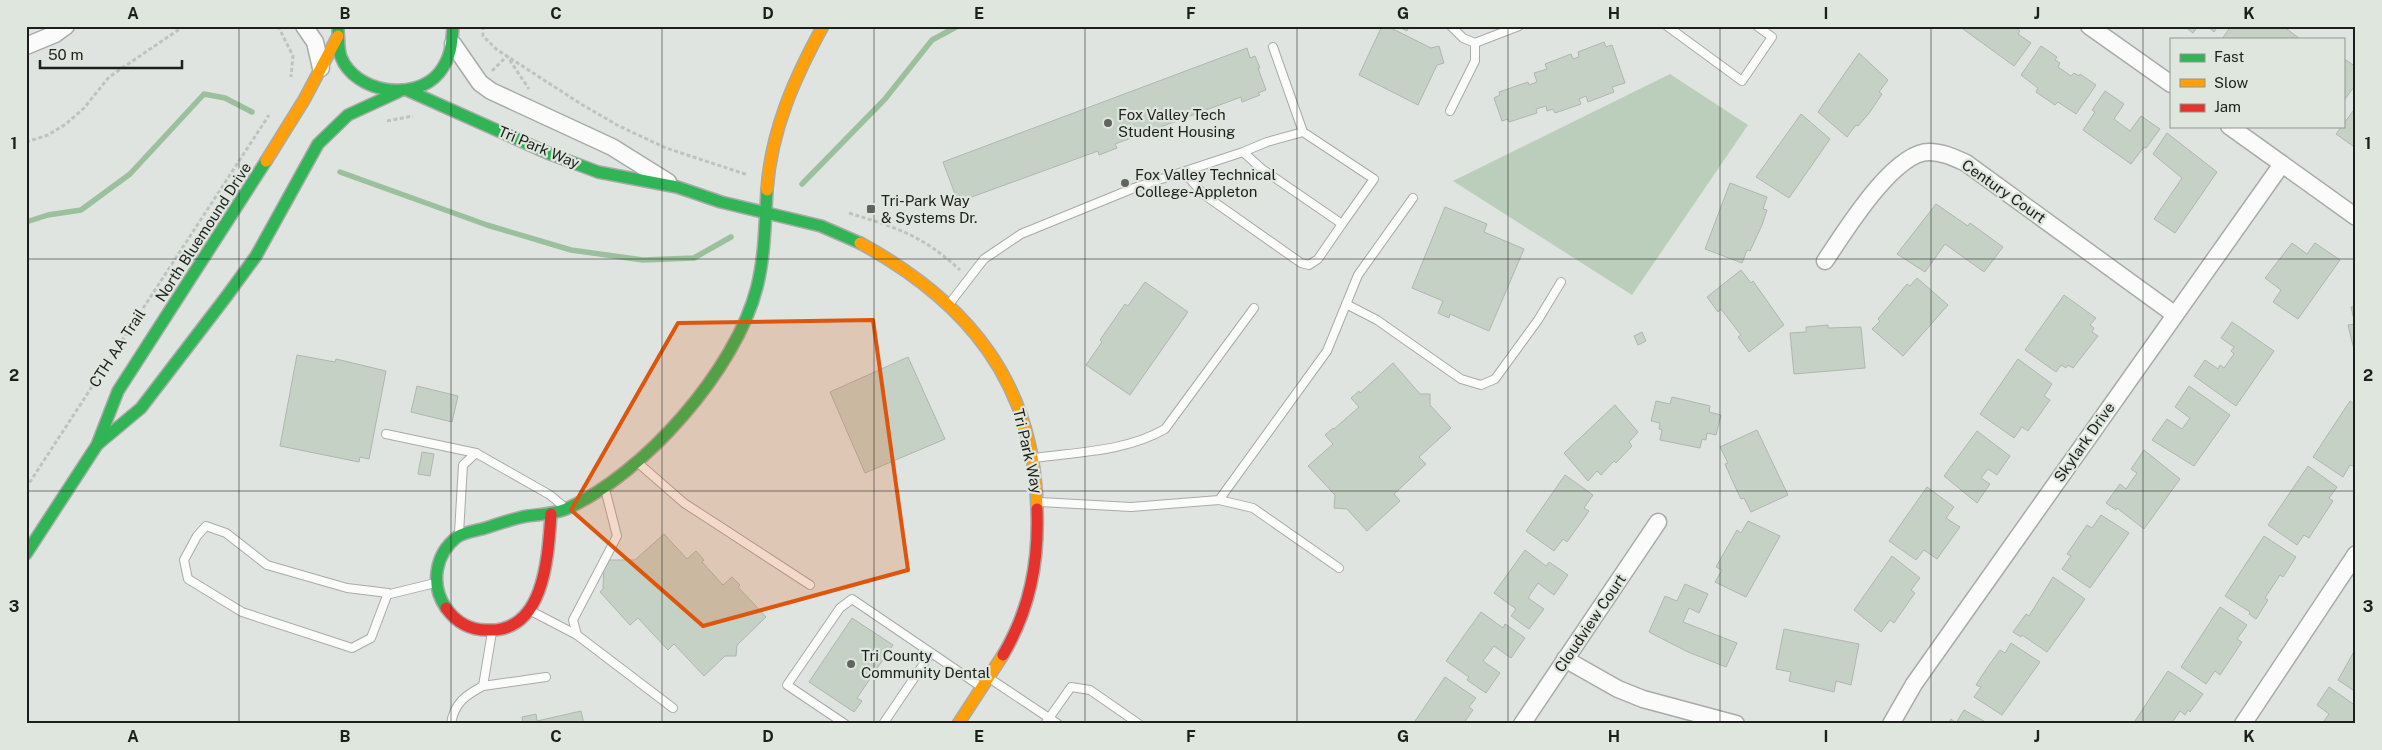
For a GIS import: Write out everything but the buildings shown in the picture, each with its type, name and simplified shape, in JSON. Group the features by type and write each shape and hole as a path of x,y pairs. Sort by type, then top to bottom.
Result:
{"street":[{"path":"26,46 54,34 66,26"},
{"path":"304,26 315,42 321,68"},
{"path":"551,514 545,572 539,596 531,611 517,624 492,632 474,629 454,619 439,598 435,584 441,555 459,535 524,517 551,514 566,509 604,485 636,461 676,424 708,384 731,349 756,289 762,266 766,180 774,138 784,105 796,77 823,26"},
{"path":"2089,26 2170,83"},
{"name":"North Bluemound Drive","path":"26,554 97,445 118,391 278,143 321,68 338,31"},
{"name":"Tri Park Way","path":"338,31 343,58 356,76 375,88 403,92 537,149 601,173 674,186 719,201 819,226 852,238 895,261 934,288 950,303 977,334 1007,379 1025,425 1033,458 1040,502 1037,556 1028,600 1008,644 958,724"},
{"name":"North Bluemound Drive","path":"97,445 141,408 226,297 256,256 305,166 323,138 348,116 424,84 438,74 445,65 454,32"},
{"name":"Tri Park Way","path":"454,32 480,83 490,92 612,147 674,186"},
{"path":"2232,128 2356,217"},
{"name":"Century Court","path":"1825,261 1850,224 1888,176 1901,164 1916,155 1929,152 1947,154 1966,163 2174,314"},
{"name":"Skylark Drive","path":"1891,724 1914,684 2174,314 2282,164"},
{"name":"Cloudview Court","path":"1522,724 1658,522"},
{"path":"2243,724 2356,554"},
{"path":"1565,659 1618,689 1643,699 1736,724"}],"lane":[{"path":"1451,26 1463,38 1475,43 1519,26"},
{"path":"1667,26 1742,81 1772,37 1757,26"},
{"path":"1450,111 1475,61 1475,43"},
{"path":"1184,172 1203,194 1301,263 1309,265 1318,259 1374,179 1303,132 1273,46"},
{"path":"950,303 984,260 1021,234 1134,188 1244,152 1267,142 1303,132"},
{"path":"1244,152 1262,169 1342,224"},
{"path":"1219,500 1328,352 1358,274 1413,198"},
{"path":"1346,304 1377,320 1461,379 1481,385 1494,379 1500,372 1538,320 1561,282"},
{"path":"1033,458 1114,447 1147,439 1165,429 1254,308"},
{"path":"386,434 476,453 550,495 566,509"},
{"path":"459,535 463,465 476,453"},
{"path":"636,461 684,503 810,585"},
{"path":"577,635 573,620 617,536 604,485"},
{"path":"1040,502 1131,507 1219,500 1254,508 1339,568"},
{"path":"388,594 371,638 352,648 242,612 188,579 184,560 197,536 206,526 226,533 267,565 347,588 388,594 435,584"},
{"path":"845,724 787,685 840,608 852,599 931,653 985,682 1047,720 1058,724"},
{"path":"531,611 577,635 673,708"},
{"path":"483,686 492,632"},
{"path":"882,724 931,653"},
{"path":"451,724 452,713 464,696 483,686 546,677"},
{"path":"1047,720 1071,687 1090,690 1139,724"}],"path":[{"path":"26,142 48,135 66,124 84,108 109,77 184,26"},
{"path":"279,26 293,56 292,74 289,82"},
{"path":"483,26 483,36 486,42 581,104 642,138 666,148 766,180"},
{"path":"490,74 507,56"},
{"name":"CTH AA Trail","path":"26,488 269,114"},
{"path":"381,123 401,118 419,117"},
{"path":"848,213 914,235 939,251 970,278"}],"highlighted area":[{"path":"873,320 908,570 703,626 571,510 678,323"}],"green space":[{"path":"1670,74 1748,125 1632,295 1453,181"}],"waterway":[{"path":"802,184 885,99 932,40 958,26"},
{"path":"26,222 48,215 81,210 130,174 204,94 225,98 252,112"},
{"path":"340,172 487,225 571,250 643,260 694,258 731,237"}],"traffic: fast":[{"path":"338,30 340,54 348,69 359,79 372,86 401,90 416,88 428,82 439,73 450,51 453,26"},
{"path":"409,91 550,154 598,172 677,187 721,202 821,226 860,243"},
{"path":"98,444 141,408 226,297 256,256 318,144 348,115 398,92"},
{"path":"26,554 97,445 118,391 266,161"},
{"path":"446,608 438,590 437,570 444,552 457,537 517,518 560,511 596,493 626,471 655,445 683,416 708,384 729,352 746,319 757,287 763,251 767,190"}],"traffic: slow":[{"path":"767,190 769,168 779,125 794,84 823,26"},
{"path":"266,161 304,100 338,36"},
{"path":"860,243 898,266 933,291 962,319 988,350 1008,385 1024,422 1033,464 1037,509"},
{"path":"958,724 1003,655"}],"traffic: jam":[{"path":"1003,655 1020,620 1031,585 1036,548 1037,509"},
{"path":"446,608 464,624 481,630 506,628 521,619 532,606 540,589 548,550 551,514"}],"place":[{"name":"Fox Valley Tech Student Housing","path":"1108,123"},
{"name":"Fox Valley Technical College-Appleton","path":"1125,183"},
{"name":"Tri-Park Way & Systems Dr.","path":"871,209"},
{"name":"Tri County Community Dental","path":"851,664"}]}
